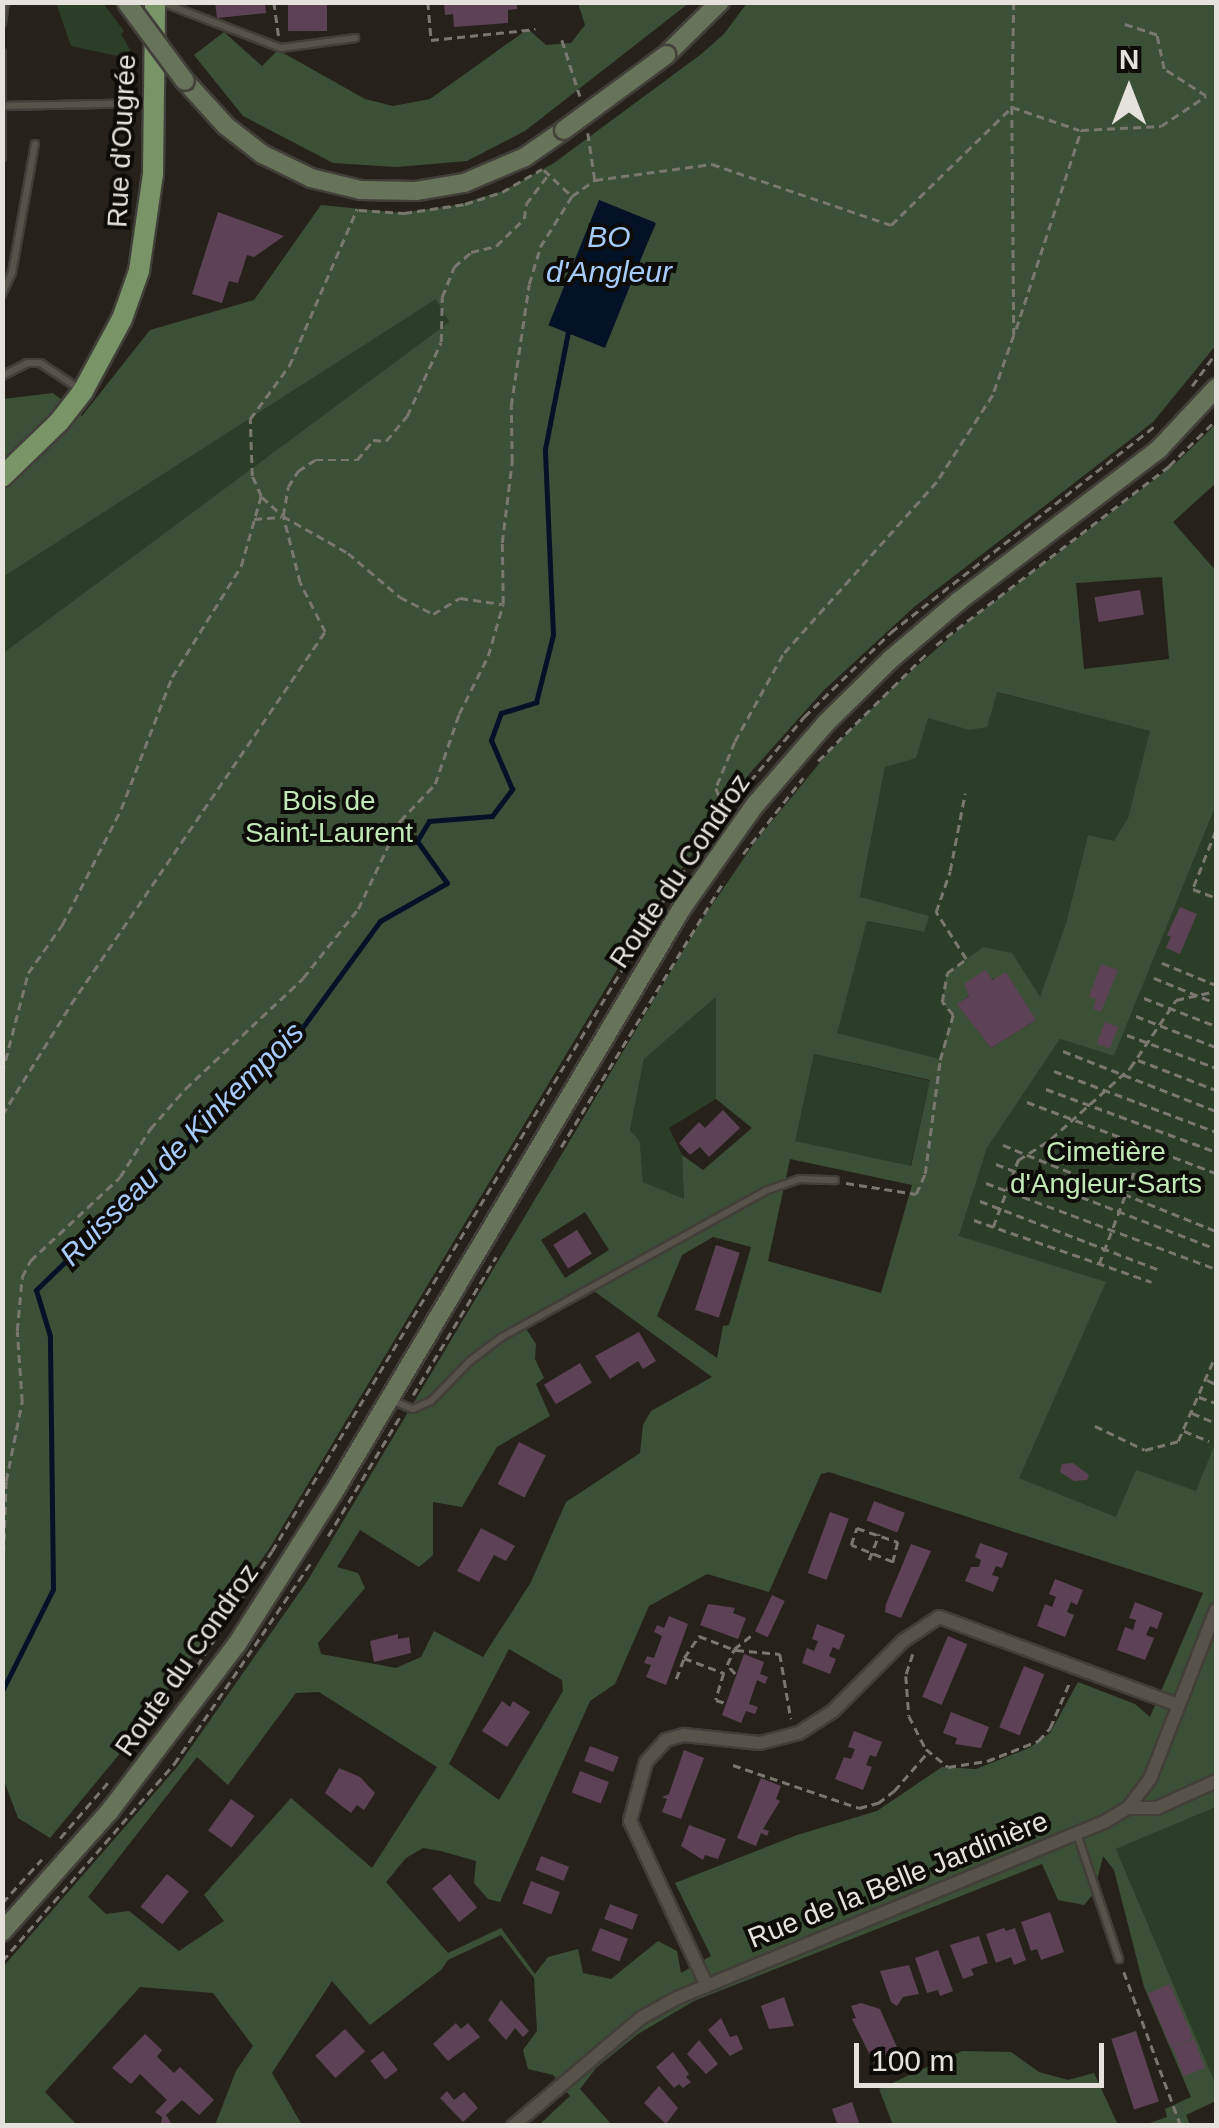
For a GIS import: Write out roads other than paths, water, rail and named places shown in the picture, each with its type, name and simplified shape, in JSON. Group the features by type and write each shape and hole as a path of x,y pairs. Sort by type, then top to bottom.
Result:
{"main road":[{"name":"Rue d'Ougrée","path":"2,477 59,422 83,391 122,319 138,271 149,213 158,2"},
{"path":"127,3 184,80 226,126 262,154 311,178 361,190 416,191 464,183 525,156 666,55 720,2"},
{"name":"Route du Condroz","path":"2,1932 110,1812 208,1684 326,1505 661,943 741,824 806,744 891,659 959,601 1158,450 1216,388"}],"street":[{"path":"1128,1808 1150,1779 1216,1610"},
{"path":"707,1986 632,1834 634,1792 652,1752 666,1740 684,1734 760,1743 799,1733 833,1711 908,1638 940,1617 1178,1705"},
{"name":"Rue de la Belle Jardinière","path":"513,2126 641,2018 707,1986 1077,1833 1128,1808 1157,1808 1216,1781"}],"lane":[{"path":"2,23 5,2"},
{"path":"158,2 281,48 355,38"},
{"path":"2,53 2,156"},
{"path":"5,106 154,103"},
{"path":"2,294 12,273 35,144"},
{"path":"2,376 28,363 40,363 83,391"},
{"path":"389,1399 413,1409 431,1401 470,1361 502,1337 658,1249 777,1186 800,1179 835,1180"},
{"path":"1077,1833 1119,1959"}],"water":[{"name":"BO d'Angleur","path":"599,200 656,223 605,348 548,325"}],"waterway":[{"name":"Ruisseau de Kinkempois","path":"2,1691 53,1589 50,1336 36,1290 294,1039 380,921 447,883 417,841 429,821 492,816 512,789 491,740 501,713 536,702 553,635 545,449 568,332"}],"park label":[{"name":"Bois de Saint-Laurent","path":"329,817"},
{"name":"Cimetière d'Angleur-Sarts","path":"1106,1168"}]}
